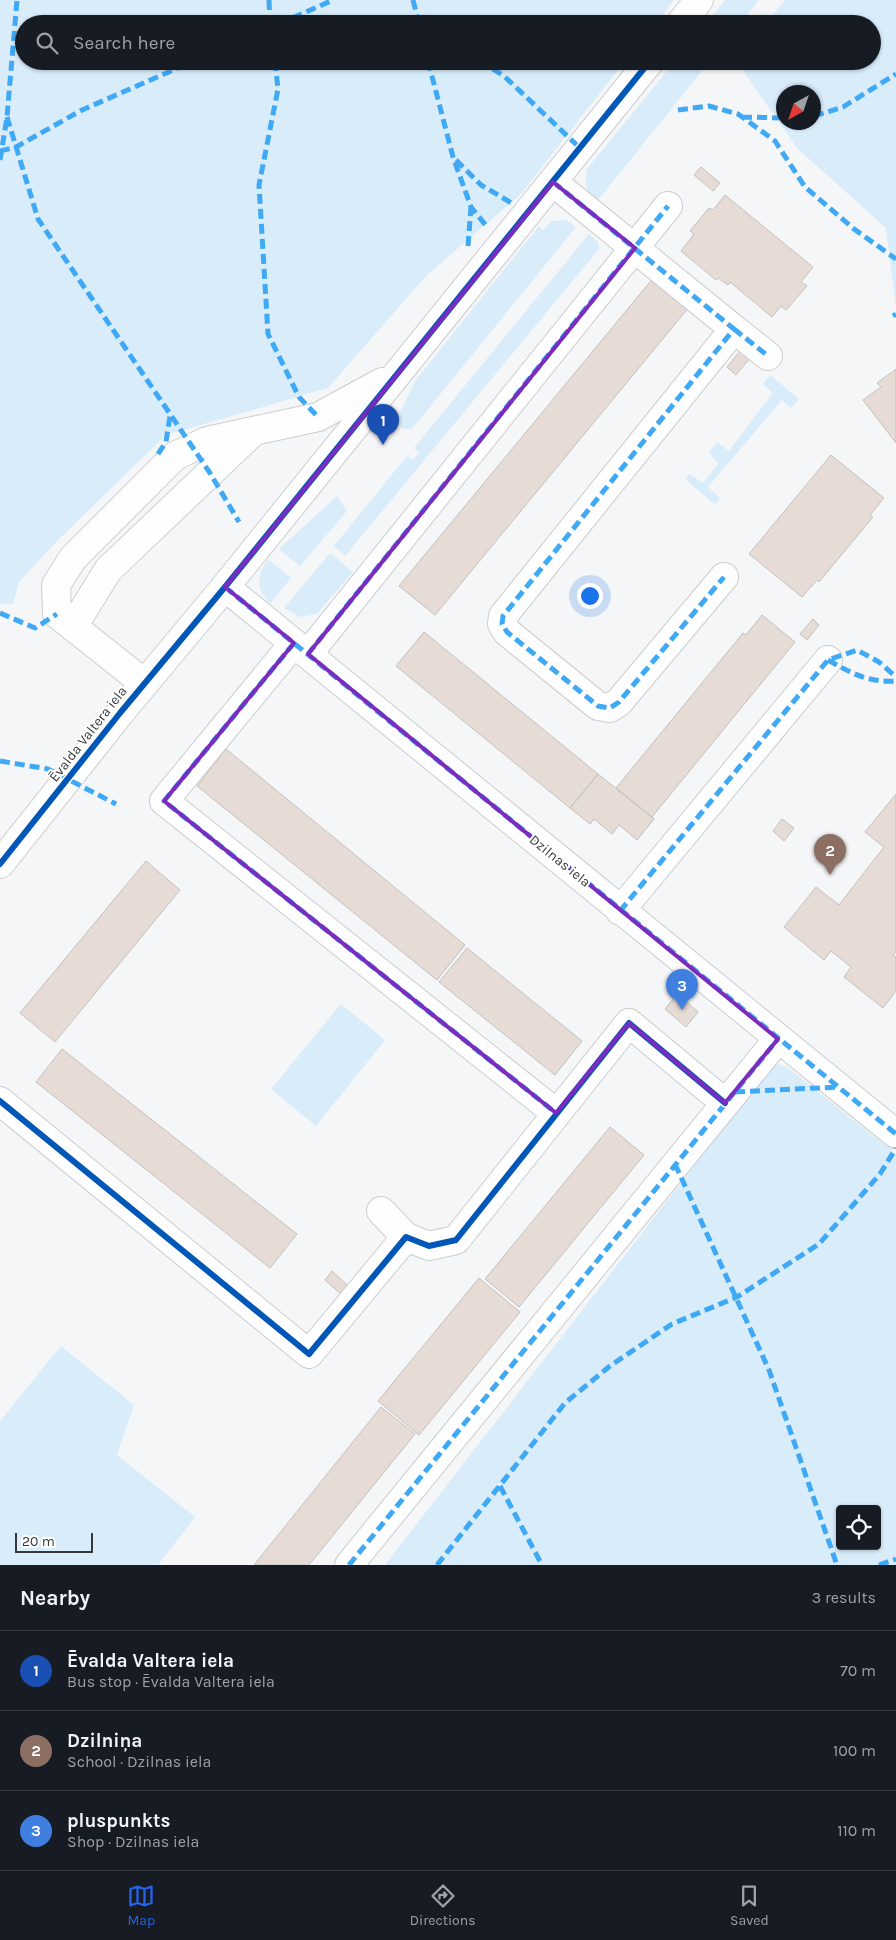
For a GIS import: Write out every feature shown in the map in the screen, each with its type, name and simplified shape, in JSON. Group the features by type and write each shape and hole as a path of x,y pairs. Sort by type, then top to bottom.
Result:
{"street":[{"path":"687,15 699,0"},
{"name":"Ēvalda Valtera iela","path":"0,864 144,682 224,587 392,377 643,70"},
{"path":"553,182 768,356"},
{"path":"556,1113 164,801 301,648 668,206"},
{"path":"724,576 618,702 610,708 598,706 507,632 502,624 503,616 734,329"},
{"path":"144,682 57,614 56,585 73,558 175,456 207,440 318,417 392,377"},
{"path":"73,627 108,570 255,431"},
{"name":"Dzilnas iela","path":"224,587 896,1134"},
{"path":"620,911 828,660"},
{"path":"381,1211 406,1237 429,1246 456,1240 629,1023 724,1104"},
{"path":"349,1565 778,1039"},
{"path":"0,1101 309,1354 406,1237"}],"highlighted area":[{"path":"553,182 635,248 308,654 778,1039 725,1103 629,1023 556,1113 164,801 294,643 225,587"}],"shaded area":[{"path":"0,0 674,0 662,15 15,15 15,70 618,70 521,194 426,276 328,388 166,435 55,543 19,582 13,604 0,604"},
{"path":"725,0 759,0 747,15 713,15"},
{"path":"785,0 896,0 896,309 886,228 798,149 785,130 821,130 821,85 776,85 776,118 742,70 881,70 881,15 772,15"},
{"path":"668,70 703,70 594,205 587,188 587,169"},
{"path":"567,220 576,227 412,429 403,429 395,423 415,381 539,226 543,230 552,221"},
{"path":"589,234 598,242 599,249 345,556 334,546 407,456 413,460 419,453 414,448"},
{"path":"770,375 799,399 791,408 782,400 708,487 720,498 714,504 687,481 686,476 690,474 703,483 718,464 709,452 717,442 729,451 773,393 763,384"},
{"path":"337,496 347,511 300,566 279,549"},
{"path":"330,553 353,572 317,614 300,617 284,608"},
{"path":"268,559 291,578 270,604 262,593 259,582 261,571"},
{"path":"341,1004 385,1040 316,1126 271,1089"},
{"path":"779,1064 787,1067 896,1154 896,1565 385,1565 772,1065"},
{"path":"61,1346 134,1405 117,1455 195,1517 158,1565 0,1565 0,1421"}],"building":[{"path":"701,167 720,183 713,191 694,175"},
{"path":"725,195 813,267 801,282 807,286 786,310 781,306 772,317 730,282 728,285 718,278 716,280 681,251 694,234 690,231 709,208 713,210"},
{"path":"654,277 690,306 435,615 399,586"},
{"path":"741,350 750,358 736,375 727,367"},
{"path":"896,369 896,443 863,400 881,387 877,383"},
{"path":"831,455 884,498 870,515 873,517 819,582 817,580 802,597 749,554"},
{"path":"762,615 795,642 652,817 616,788 743,633 746,635"},
{"path":"813,619 819,625 807,640 800,634"},
{"path":"424,632 598,774 570,808 396,666"},
{"path":"226,749 465,945 437,980 197,786"},
{"path":"598,774 654,819 637,840 619,825 612,834 594,819 590,824 570,808"},
{"path":"896,794 896,952 893,955 896,957 896,991 883,1008 844,977 851,967 831,951 824,960 784,927 816,887 839,905 884,847 865,832"},
{"path":"782,819 794,828 784,841 773,831"},
{"path":"146,861 180,890 55,1042 20,1013"},
{"path":"467,948 582,1041 555,1075 439,982"},
{"path":"677,994 698,1012 686,1027 665,1009"},
{"path":"62,1049 297,1234 270,1268 36,1082"},
{"path":"610,1127 644,1155 519,1307 485,1279"},
{"path":"332,1271 348,1286 341,1294 325,1280"},
{"path":"479,1278 520,1312 419,1435 378,1401"},
{"path":"381,1407 415,1434 309,1565 254,1565"}],"marked path":[{"path":"16,15 17,0"},
{"path":"269,0 270,15"},
{"path":"299,15 333,0"},
{"path":"413,0 417,15"},
{"path":"0,160 7,117 15,23"},
{"path":"0,151 16,147 82,110 173,70"},
{"path":"276,70 278,89 259,185 268,334 299,397 318,417"},
{"path":"430,70 453,157 471,207 488,228"},
{"path":"494,70 504,76 580,148"},
{"path":"821,114 843,107 896,74"},
{"path":"678,110 709,106 738,114 775,141 805,187 854,229 896,259"},
{"path":"7,117 38,219 210,473 239,522"},
{"path":"742,117 776,118"},
{"path":"456,160 481,185 515,205"},
{"path":"553,182 734,329 503,616 502,624 507,632 598,706 610,708 619,702 724,577"},
{"path":"308,654 668,206"},
{"path":"468,246 471,207"},
{"path":"734,329 768,356"},
{"path":"158,454 166,442 170,416"},
{"path":"225,587 896,1134"},
{"path":"0,613 35,628 57,614"},
{"path":"294,643 164,801 556,1113"},
{"path":"620,911 828,660 857,650 879,662 896,677"},
{"path":"828,660 869,679 896,681"},
{"path":"0,761 48,769 116,804"},
{"path":"349,1565 778,1039"},
{"path":"735,1092 838,1087"},
{"path":"437,1565 565,1403 610,1366 672,1324 737,1297 819,1244 880,1174 896,1148"},
{"path":"675,1164 769,1370 837,1565"},
{"path":"500,1486 542,1565"},
{"path":"879,1565 896,1559"}],"cycle path":[{"path":"0,864 120,713 225,587 643,70"},
{"path":"0,1101 309,1354 406,1237 429,1246 456,1240 629,1023 725,1103"}],"place":[{"name":"Ēvalda Valtera iela","path":"383,445"},
{"name":"Dzilniņa","path":"830,875"},
{"name":"pluspunkts","path":"682,1010"}]}
